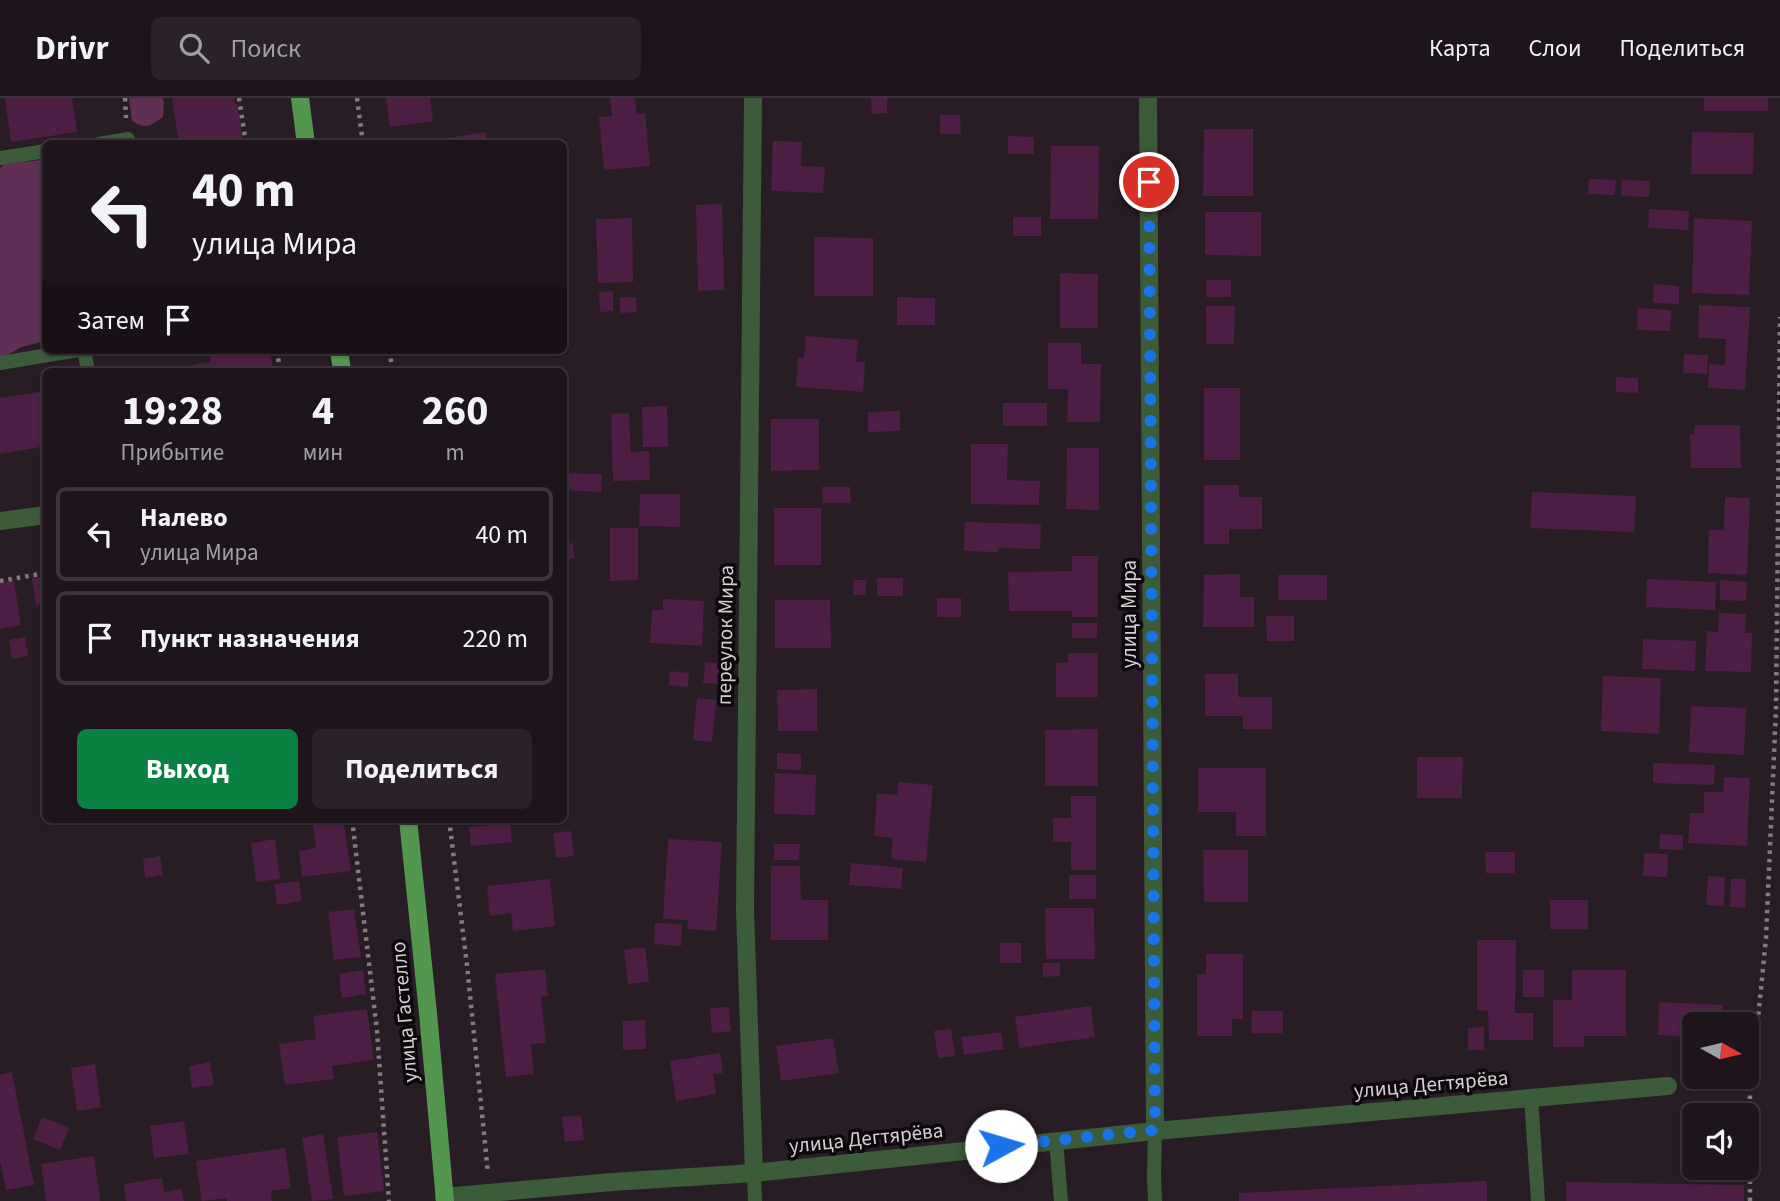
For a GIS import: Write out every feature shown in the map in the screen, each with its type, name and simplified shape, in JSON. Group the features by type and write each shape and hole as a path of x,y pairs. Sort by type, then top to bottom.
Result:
{"main road":[{"path":"300,98 305,140"},
{"name":"улица Гастелло","path":"408,823 444,1199"}],"street":[{"name":"переулок Мира","path":"753,98 745,909 754,1173"},
{"name":"улица Мира","path":"1148,98 1155,1130"},
{"path":"0,522 42,516"},
{"name":"улица Дегтярёва","path":"444,1199 612,1182 754,1173 1155,1130 1668,1086"}],"lane":[{"path":"0,158 42,152"},
{"path":"0,363 54,354"},
{"path":"1531,1098 1538,1201"},
{"path":"1155,1130 1155,1201"},
{"path":"1056,1140 1061,1201"},
{"path":"754,1173 755,1201"}],"path":[{"path":"239,98 245,140"},
{"path":"356,98 361,140"},
{"path":"1759,1012 1766,938 1774,750 1780,317"},
{"path":"0,580 42,574"},
{"path":"352,823 377,1031 389,1201"},
{"path":"449,823 490,1193"},
{"path":"1748,1089 1750,1201"}],"shaded area":[{"path":"129,98 162,98 163,117 148,126 137,124 132,121"},
{"path":"42,160 42,342 21,347 0,360 0,169 4,164"}],"building":[{"path":"5,98 72,98 77,132 11,142"},
{"path":"172,98 234,98 242,140 178,140"},
{"path":"386,98 430,98 433,121 390,127"},
{"path":"610,98 635,98 637,114 645,113 650,166 604,170 599,117 612,116"},
{"path":"871,98 887,98 887,113 872,114"},
{"path":"1704,98 1768,98 1768,111 1704,111"},
{"path":"940,115 960,115 961,134 940,134"},
{"path":"1204,129 1253,129 1253,196 1203,196"},
{"path":"486,132 487,140 440,140"},
{"path":"1692,132 1754,133 1753,174 1691,174"},
{"path":"1008,136 1034,137 1034,154 1008,154"},
{"path":"773,141 802,142 801,166 825,167 823,193 771,191"},
{"path":"1051,146 1099,146 1098,219 1050,219"},
{"path":"1589,179 1616,180 1615,195 1588,194"},
{"path":"1622,180 1650,181 1649,197 1621,196"},
{"path":"722,204 724,290 698,291 696,205"},
{"path":"1649,209 1689,211 1688,230 1648,228"},
{"path":"1205,212 1261,212 1261,256 1205,255"},
{"path":"1013,217 1041,217 1041,236 1013,236"},
{"path":"632,218 633,282 598,283 596,219"},
{"path":"1694,218 1752,221 1749,295 1692,293"},
{"path":"814,237 873,238 873,296 814,296"},
{"path":"1060,273 1098,274 1098,328 1060,328"},
{"path":"1206,280 1231,280 1231,297 1206,297"},
{"path":"1654,284 1679,286 1679,304 1653,303"},
{"path":"613,291 613,311 600,312 599,292"},
{"path":"620,297 636,297 637,312 620,313"},
{"path":"897,297 935,298 935,325 897,325"},
{"path":"1699,305 1750,307 1745,390 1708,388 1709,364 1725,365 1726,339 1698,338"},
{"path":"1206,306 1235,306 1234,344 1206,344"},
{"path":"1638,308 1671,310 1670,331 1637,330"},
{"path":"806,336 858,340 856,362 865,362 863,392 796,387 798,358 804,358"},
{"path":"1048,343 1081,343 1081,364 1101,364 1100,422 1067,422 1068,389 1048,389"},
{"path":"210,354 271,354 273,368 174,368 211,362"},
{"path":"1684,354 1708,355 1707,374 1683,373"},
{"path":"1616,377 1638,378 1638,393 1616,392"},
{"path":"1204,388 1240,388 1240,460 1204,460"},
{"path":"42,392 42,447 0,454 0,398"},
{"path":"1003,403 1047,403 1047,426 1003,426"},
{"path":"667,406 668,447 643,447 642,407"},
{"path":"900,411 900,431 868,432 868,412"},
{"path":"629,413 631,452 649,451 650,480 613,481 611,414"},
{"path":"771,419 819,419 819,470 771,471"},
{"path":"1695,425 1740,425 1741,468 1691,468 1690,434 1694,434"},
{"path":"971,444 1008,444 1007,480 1040,481 1039,505 971,504"},
{"path":"1067,448 1099,448 1099,510 1066,509"},
{"path":"567,473 602,474 601,492 567,490"},
{"path":"1204,485 1239,485 1239,497 1262,497 1262,529 1229,529 1229,544 1204,544"},
{"path":"822,487 850,487 851,503 823,503"},
{"path":"1532,492 1636,496 1634,532 1530,528"},
{"path":"640,494 680,494 680,527 639,526"},
{"path":"1725,497 1750,498 1747,575 1708,573 1709,530 1724,530"},
{"path":"774,508 821,508 821,565 774,565"},
{"path":"965,522 1041,524 1040,549 998,548 998,552 964,551"},
{"path":"610,528 638,528 638,580 610,581"},
{"path":"573,543 574,558 567,559 567,544"},
{"path":"1072,556 1098,556 1098,617 1072,617 1072,611 1009,611 1008,572 1072,571"},
{"path":"1240,574 1240,597 1254,597 1254,627 1203,627 1204,575"},
{"path":"1278,575 1327,575 1327,600 1278,600"},
{"path":"42,577 42,604 36,605 32,579"},
{"path":"877,578 903,578 903,596 877,596"},
{"path":"1647,579 1716,582 1715,610 1646,607"},
{"path":"854,580 866,580 866,595 853,595"},
{"path":"1720,580 1747,582 1746,601 1720,600"},
{"path":"14,581 21,625 0,629 0,583"},
{"path":"937,598 961,598 961,617 937,617"},
{"path":"663,599 704,601 702,646 650,643 652,610 663,610"},
{"path":"775,600 830,600 831,648 775,648"},
{"path":"1719,613 1746,614 1745,633 1752,633 1751,672 1705,671 1707,631 1718,632"},
{"path":"1266,616 1294,616 1294,641 1267,641"},
{"path":"1072,623 1097,623 1097,638 1072,638"},
{"path":"25,637 28,656 12,659 9,640"},
{"path":"1643,639 1696,641 1695,671 1642,669"},
{"path":"1068,653 1098,653 1098,697 1056,697 1056,663 1068,663"},
{"path":"705,662 730,664 728,685 703,683"},
{"path":"670,671 689,673 688,687 669,685"},
{"path":"1205,674 1238,674 1238,697 1272,697 1272,729 1243,729 1243,716 1205,716"},
{"path":"1603,676 1661,678 1659,734 1601,731"},
{"path":"817,689 817,731 778,731 777,690"},
{"path":"697,698 716,700 712,742 693,740"},
{"path":"1691,706 1746,708 1744,755 1689,752"},
{"path":"1098,729 1098,786 1045,786 1045,730"},
{"path":"777,753 801,754 801,770 777,769"},
{"path":"1417,757 1463,757 1462,798 1417,798"},
{"path":"1653,763 1715,765 1714,785 1653,783"},
{"path":"1198,768 1266,768 1266,836 1236,836 1236,812 1198,812"},
{"path":"775,773 816,775 815,815 774,814"},
{"path":"1724,777 1750,778 1747,846 1688,843 1690,813 1704,813 1704,792 1723,792"},
{"path":"898,782 933,785 926,862 891,859 893,838 874,836 877,793 897,795"},
{"path":"1071,796 1096,796 1096,870 1071,870 1071,842 1053,842 1053,818 1071,818"},
{"path":"313,823 344,823 351,871 302,877 299,851 316,848"},
{"path":"510,823 512,842 471,846 469,827"},
{"path":"571,831 574,856 556,858 553,833"},
{"path":"1660,834 1683,835 1683,850 1659,849"},
{"path":"275,839 280,879 256,882 251,843"},
{"path":"668,839 722,842 716,931 687,929 688,920 663,919"},
{"path":"774,844 800,844 799,860 774,860"},
{"path":"1203,850 1248,850 1248,902 1204,902"},
{"path":"1485,852 1515,852 1515,873 1486,873"},
{"path":"1644,853 1668,854 1667,877 1643,876"},
{"path":"160,856 163,875 145,878 143,859"},
{"path":"851,863 903,868 901,889 849,885"},
{"path":"771,866 800,866 801,900 828,900 828,940 771,940"},
{"path":"1069,875 1096,875 1096,899 1069,899"},
{"path":"1708,876 1725,877 1724,906 1706,905"},
{"path":"550,879 555,926 513,931 511,913 490,916 487,886"},
{"path":"1731,879 1746,879 1745,908 1730,907"},
{"path":"299,881 302,901 277,905 274,884"},
{"path":"1550,900 1588,900 1588,929 1550,929"},
{"path":"1045,908 1094,908 1095,959 1046,959"},
{"path":"354,909 361,957 334,960 328,912"},
{"path":"655,923 682,924 681,946 654,944"},
{"path":"1477,940 1516,940 1515,1013 1533,1013 1533,1040 1489,1040 1488,1011 1477,1010"},
{"path":"1000,943 1021,943 1021,963 1000,963"},
{"path":"645,947 649,982 628,984 624,950"},
{"path":"1206,954 1243,954 1243,1019 1232,1019 1232,1036 1197,1036 1197,974 1206,974"},
{"path":"1043,963 1060,963 1060,976 1043,977"},
{"path":"545,969 548,996 541,997 546,1043 531,1044 534,1074 506,1077 495,974"},
{"path":"363,970 366,994 342,998 339,974"},
{"path":"1523,970 1544,970 1544,997 1523,997"},
{"path":"1572,970 1626,970 1626,1036 1584,1036 1584,1047 1553,1047 1553,1000 1572,1000"},
{"path":"1659,1002 1723,1005 1723,1012 1682,1012 1682,1036 1658,1035"},
{"path":"1091,1006 1095,1037 1019,1048 1015,1017"},
{"path":"729,1007 731,1031 712,1033 710,1008"},
{"path":"367,1009 374,1060 332,1066 334,1079 285,1085 279,1044 316,1039 313,1016"},
{"path":"1252,1011 1283,1011 1283,1033 1251,1033"},
{"path":"645,1020 646,1049 623,1050 623,1021"},
{"path":"1484,1027 1484,1050 1468,1050 1468,1028"},
{"path":"951,1029 955,1056 938,1058 934,1031"},
{"path":"1001,1032 1004,1049 964,1055 961,1037"},
{"path":"833,1038 839,1073 781,1081 776,1046"},
{"path":"720,1053 723,1073 713,1074 716,1094 676,1101 670,1061"},
{"path":"210,1062 214,1085 192,1088 189,1066"},
{"path":"95,1064 101,1107 77,1111 71,1068"},
{"path":"12,1072 34,1185 6,1190 0,1162 0,1075"},
{"path":"581,1115 584,1140 565,1142 562,1117"},
{"path":"42,1117 69,1128 60,1150 33,1139"},
{"path":"184,1121 189,1154 154,1158 150,1126"},
{"path":"377,1132 384,1191 344,1196 337,1137"},
{"path":"323,1134 333,1199 312,1201 302,1138"},
{"path":"285,1148 291,1188 271,1191 272,1201 227,1201 226,1198 202,1201 196,1161"},
{"path":"94,1156 100,1201 46,1201 41,1164"},
{"path":"162,1178 164,1192 182,1189 184,1201 126,1201 124,1184"},
{"path":"1487,1181 1487,1201 1239,1201 1239,1193"},
{"path":"1566,1182 1744,1185 1744,1201 1566,1201"}],"route":[{"path":"1001,1146 1155,1130 1149,182"}]}
